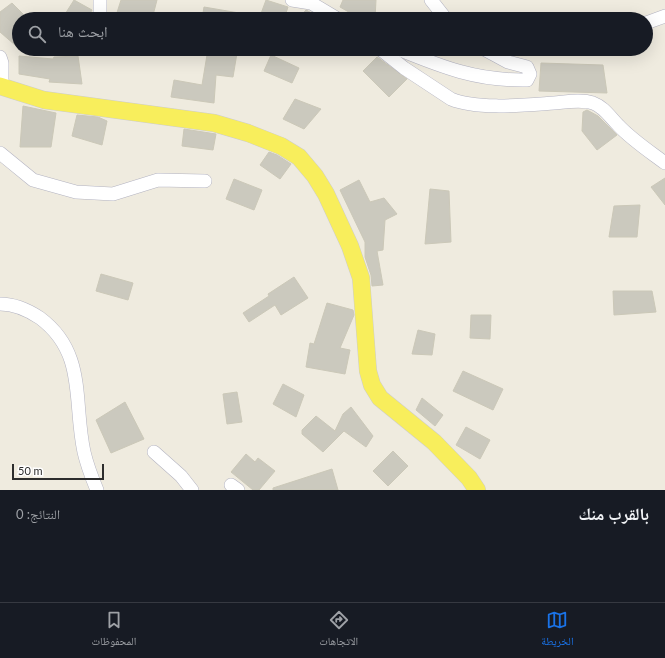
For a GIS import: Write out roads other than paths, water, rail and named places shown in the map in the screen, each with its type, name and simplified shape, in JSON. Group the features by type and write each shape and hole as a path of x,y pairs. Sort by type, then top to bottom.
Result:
{"main road":[{"path":"1,86 44,100 214,123 248,133 281,146 298,157 315,176 326,194 350,246 361,278 368,371 372,385 380,398 434,442 469,478 477,490"}],"street":[{"path":"100,0 100,12"},
{"path":"292,0 312,3 327,12"},
{"path":"431,0 440,12"},
{"path":"653,20 665,16"},
{"path":"389,56 404,68 452,99 460,102 480,105 524,105 568,102 592,103 600,107 618,126 665,164"},
{"path":"416,56 458,72 473,76 506,81 527,80 530,74 527,67 508,62 497,56"},
{"path":"0,57 2,63 1,86"},
{"path":"0,152 33,180 76,192 113,194 158,180 205,181"},
{"path":"0,304 8,304 31,312 46,323 61,338 73,364 78,395 80,430 84,454 97,490"},
{"path":"154,452 181,476 192,490"}]}
